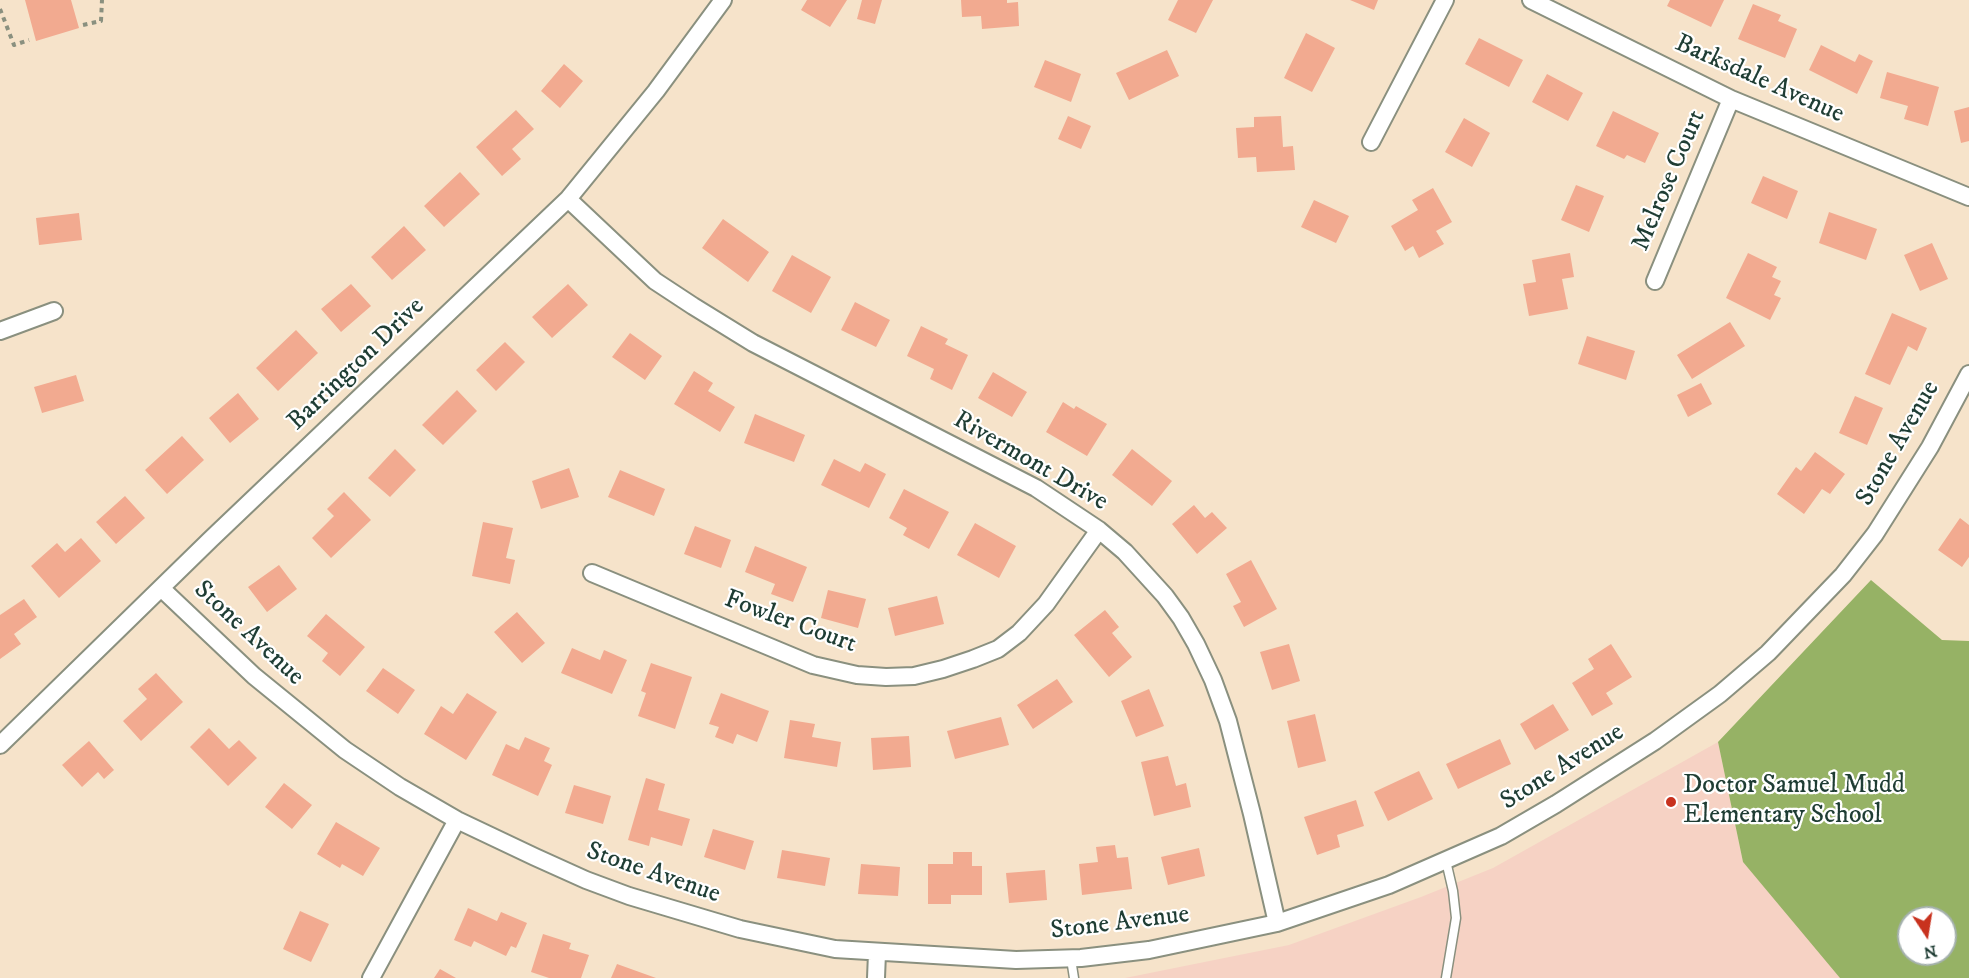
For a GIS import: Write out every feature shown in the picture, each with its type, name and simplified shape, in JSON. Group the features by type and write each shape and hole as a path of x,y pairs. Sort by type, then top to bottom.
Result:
{"street":[{"name":"Barrington Drive","path":"0,745 219,531 568,199 656,91 723,0"},
{"path":"1371,142 1445,0"},
{"name":"Barksdale Avenue","path":"1531,0 1731,99 1969,196"},
{"name":"Melrose Court","path":"1655,281 1731,99"},
{"name":"Rivermont Drive","path":"568,199 655,281 693,306 753,344 1036,488 1099,530 1125,552 1165,596 1196,644 1213,680 1228,721 1277,923"},
{"path":"0,331 54,311"},
{"name":"Stone Avenue","path":"161,588 294,711 345,750 400,787 457,820 535,858 629,896 740,929 836,949 1016,960 1071,959 1149,950 1277,923 1346,901 1446,861 1501,836 1655,741 1720,694 1768,652 1843,575 1875,534 1930,447 1969,374"},
{"name":"Fowler Court","path":"592,573 813,665 857,675 914,676 943,669 998,649 1019,633 1046,603 1099,530"},
{"path":"371,978 457,820"},
{"path":"876,978 877,953"}],"lane":[{"path":"1446,861 1456,918 1446,978"},
{"path":"1071,959 1074,978"}],"path":[{"path":"83,26 101,21 102,0"},
{"path":"0,9 14,45 29,40"}],"shaded area":[{"name":"Doctor Samuel Mudd Elementary School","path":"1718,742 1743,862 1844,978 1125,978 1289,945 1421,897 1493,868"}],"green space":[{"path":"1871,580 1942,640 1969,641 1969,978 1840,978 1743,862 1718,742"}],"building":[{"path":"25,0 71,0 79,28 36,41"},
{"path":"807,0 847,0 830,27 801,10"},
{"path":"862,0 882,0 875,24 857,19"},
{"path":"961,0 1018,2 1019,26 982,29 981,16 962,17"},
{"path":"1178,0 1213,0 1196,33 1168,20"},
{"path":"1350,0 1378,0 1374,10"},
{"path":"1670,0 1724,0 1711,27 1667,6"},
{"path":"1753,4 1781,15 1778,21 1797,29 1785,58 1738,39"},
{"path":"1306,33 1335,48 1312,92 1284,78"},
{"path":"1479,38 1523,60 1509,87 1465,64"},
{"path":"1821,45 1855,62 1859,54 1873,61 1857,94 1809,70"},
{"path":"1167,50 1179,76 1129,100 1116,73"},
{"path":"1045,60 1081,74 1071,102 1034,87"},
{"path":"564,64 583,81 560,108 541,91"},
{"path":"1887,72 1939,87 1928,126 1904,119 1908,106 1880,98"},
{"path":"1547,74 1583,93 1568,121 1532,102"},
{"path":"1969,107 1969,141 1961,143 1954,111"},
{"path":"516,110 534,129 512,149 521,159 502,176 476,147"},
{"path":"1613,111 1659,133 1645,163 1627,155 1624,159 1596,146"},
{"path":"1068,116 1091,126 1081,149 1058,139"},
{"path":"1281,116 1283,147 1293,146 1295,170 1257,172 1256,157 1238,158 1236,128 1254,127 1254,117"},
{"path":"1464,118 1490,133 1472,167 1445,152"},
{"path":"460,172 480,194 444,227 424,206"},
{"path":"1763,176 1798,191 1787,219 1751,203"},
{"path":"1576,185 1604,196 1589,232 1561,220"},
{"path":"1433,188 1452,222 1436,231 1444,244 1419,258 1413,246 1405,251 1391,226 1418,210 1412,200"},
{"path":"1314,200 1349,216 1336,243 1301,227"},
{"path":"1829,212 1877,229 1866,260 1819,243"},
{"path":"79,213 82,240 39,245 36,218"},
{"path":"723,219 769,252 748,282 702,248"},
{"path":"404,226 426,250 392,280 371,257"},
{"path":"1932,243 1948,279 1920,291 1904,255"},
{"path":"1570,253 1574,277 1562,279 1568,309 1529,316 1523,284 1536,282 1532,260"},
{"path":"1748,253 1777,267 1772,277 1781,281 1774,295 1781,298 1770,320 1726,298"},
{"path":"792,255 831,277 811,313 772,291"},
{"path":"351,284 371,306 341,332 321,309"},
{"path":"568,284 588,305 552,338 532,317"},
{"path":"855,302 890,320 876,347 841,330"},
{"path":"1892,313 1927,328 1917,351 1908,346 1890,385 1865,374"},
{"path":"1730,322 1745,346 1692,379 1677,355"},
{"path":"921,326 948,339 945,344 968,355 952,390 930,379 934,369 907,356"},
{"path":"296,330 318,353 278,391 256,368"},
{"path":"630,333 662,356 645,380 612,357"},
{"path":"1587,336 1635,351 1626,380 1578,364"},
{"path":"505,342 525,362 496,391 476,370"},
{"path":"694,371 713,383 708,391 735,407 720,432 674,404"},
{"path":"993,372 1027,392 1012,417 978,398"},
{"path":"76,375 84,401 42,413 34,387"},
{"path":"1701,383 1712,404 1688,417 1677,395"},
{"path":"457,390 477,411 443,445 422,425"},
{"path":"238,393 259,419 230,443 209,418"},
{"path":"1855,396 1883,408 1867,445 1839,433"},
{"path":"1063,402 1074,409 1076,406 1107,424 1087,456 1046,432"},
{"path":"755,414 805,435 794,462 744,443"},
{"path":"182,436 204,460 167,494 145,470"},
{"path":"395,449 416,470 390,497 368,478"},
{"path":"1132,449 1172,481 1152,506 1112,475"},
{"path":"1815,452 1845,474 1830,494 1822,489 1804,514 1777,494 1796,467 1801,471"},
{"path":"834,459 860,472 865,463 886,474 869,508 821,485"},
{"path":"569,468 579,497 541,509 532,481"},
{"path":"620,470 665,489 654,516 608,497"},
{"path":"904,489 949,512 929,549 903,535 907,528 889,518"},
{"path":"344,492 371,520 331,558 312,538 334,516 327,509"},
{"path":"125,496 145,518 116,544 96,522"},
{"path":"1194,505 1205,518 1212,512 1227,528 1197,554 1172,524"},
{"path":"1960,518 1969,525 1969,557 1962,567 1938,550"},
{"path":"483,522 513,528 506,558 515,560 510,584 472,576"},
{"path":"975,523 1016,546 999,578 957,555"},
{"path":"695,526 731,540 721,568 684,554"},
{"path":"81,538 101,561 59,598 31,566 57,543 65,552"},
{"path":"755,546 807,567 793,602 771,594 775,584 745,572"},
{"path":"1251,560 1277,609 1244,627 1233,606 1241,602 1226,574"},
{"path":"279,565 297,589 267,612 248,587"},
{"path":"828,590 866,599 858,628 821,618"},
{"path":"937,596 944,624 895,636 888,608"},
{"path":"24,599 37,617 14,634 21,644 0,659 0,615"},
{"path":"1105,610 1119,627 1112,633 1132,657 1109,677 1074,635"},
{"path":"517,612 545,643 522,663 494,632"},
{"path":"326,614 365,647 340,676 322,661 328,653 307,636"},
{"path":"1289,644 1300,681 1272,690 1260,652"},
{"path":"1611,644 1632,677 1606,693 1613,704 1592,716 1572,683 1594,669 1588,659"},
{"path":"572,648 600,660 604,650 627,660 612,694 561,673"},
{"path":"651,663 692,677 675,729 638,716 646,693 641,691"},
{"path":"383,668 415,690 398,714 366,691"},
{"path":"156,673 183,702 141,741 123,721 147,699 138,689"},
{"path":"1057,679 1073,702 1033,729 1017,705"},
{"path":"1149,689 1164,726 1136,737 1121,701"},
{"path":"467,693 497,712 466,760 424,734 441,706 453,714"},
{"path":"721,693 769,711 757,742 737,734 733,744 715,737 719,727 709,724"},
{"path":"1553,704 1569,730 1535,750 1520,724"},
{"path":"1315,714 1326,761 1298,768 1287,721"},
{"path":"1001,717 1009,745 955,759 947,731"},
{"path":"790,720 815,724 812,737 841,742 837,767 784,758"},
{"path":"209,728 229,749 239,740 257,758 228,786 190,747"},
{"path":"909,736 911,767 873,770 871,738"},
{"path":"525,737 550,748 544,761 552,765 538,796 492,775 506,744 519,750"},
{"path":"1500,739 1511,764 1458,789 1446,764"},
{"path":"89,741 114,770 104,779 98,772 82,787 62,765"},
{"path":"1168,756 1176,786 1186,783 1191,807 1154,816 1141,762"},
{"path":"1419,771 1433,799 1388,821 1374,792"},
{"path":"646,778 665,784 658,810 690,819 682,846 651,837 649,846 628,840"},
{"path":"284,783 312,805 292,829 265,807"},
{"path":"574,785 611,796 603,824 565,813"},
{"path":"1356,800 1364,826 1337,835 1340,847 1317,855 1304,817"},
{"path":"336,822 380,848 363,876 342,864 340,868 317,854"},
{"path":"713,829 754,841 745,870 704,857"},
{"path":"1115,845 1117,858 1128,857 1132,889 1082,895 1079,864 1098,862 1096,847"},
{"path":"1199,848 1205,876 1168,885 1161,857"},
{"path":"782,850 830,858 825,886 777,878"},
{"path":"953,852 972,852 972,866 982,866 982,895 951,895 951,904 928,904 928,864 953,864"},
{"path":"861,864 900,867 898,896 858,894"},
{"path":"1045,870 1047,900 1009,903 1006,873"},
{"path":"468,908 497,921 501,912 527,923 516,948 511,946 506,956 474,941 471,947 454,940"},
{"path":"300,911 329,924 311,962 283,949"},
{"path":"543,934 571,943 569,949 589,955 581,978 549,978 531,972"},
{"path":"617,964 656,978 611,978"},
{"path":"440,969 456,978 434,978"}],"place":[{"name":"Doctor Samuel Mudd Elementary School","path":"1671,802"}]}
